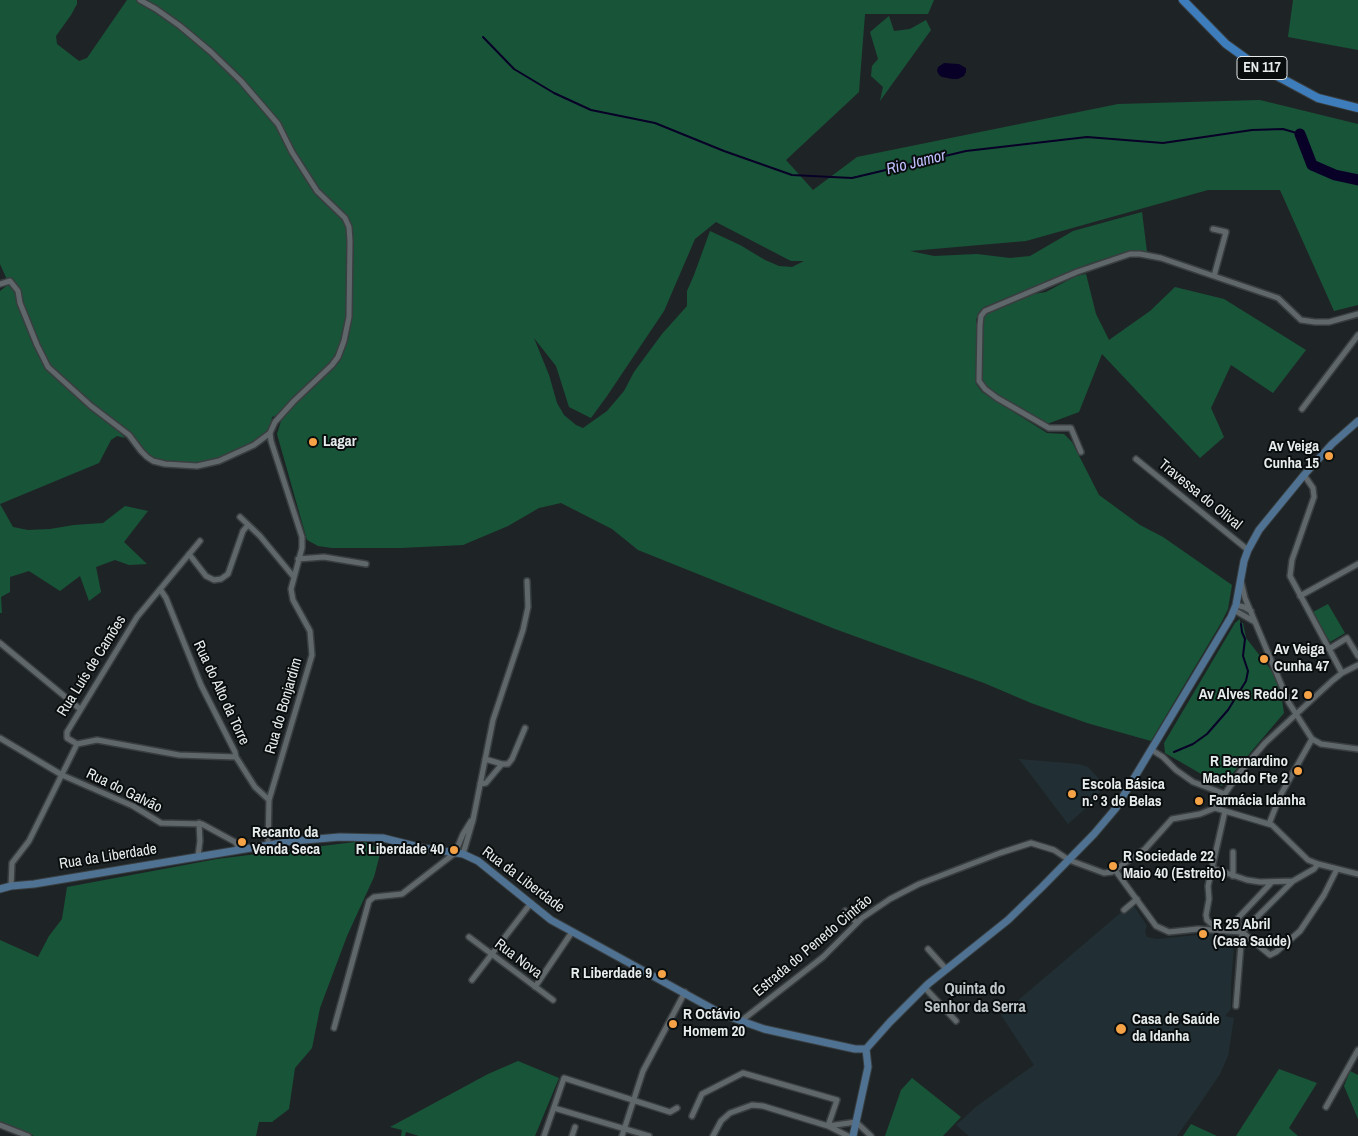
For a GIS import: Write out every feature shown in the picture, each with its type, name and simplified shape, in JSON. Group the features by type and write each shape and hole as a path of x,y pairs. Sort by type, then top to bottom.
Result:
{"main road":[{"name":"EN 117","path":"1183,0 1226,44 1251,62 1318,98 1358,108"}],"street":[{"path":"0,284 10,281 18,291 20,303 48,367 91,406 129,435 141,451 153,461 185,466 204,464 220,461 254,445 270,433 275,422 332,365 338,356 344,341 349,317 349,227 345,218 317,191 292,152 278,124 241,81 212,52 180,26 140,0"},
{"path":"1213,229 1226,232 1214,276"},
{"path":"1082,452 1071,428 1049,428 985,390 979,381 980,325 981,316 985,311 1077,272 1130,254 1161,258 1278,298 1301,320 1329,322 1358,314"},
{"path":"1302,408 1358,335"},
{"path":"853,1136 868,1066 866,1049 890,1022 925,988 1008,920 1069,860 1116,808 1235,608 1240,576 1248,550 1269,516 1332,444 1358,421"},
{"name":"Rua do Bonjardim","path":"268,845 269,800 312,655 310,631 292,600 291,589 302,548 302,537 271,442 270,433"},
{"name":"Travessa do Olival","path":"1136,459 1248,550"},
{"path":"1304,475 1313,488 1314,497 1292,560 1290,576 1342,673"},
{"path":"240,516 260,536 293,576"},
{"path":"189,554 206,576 214,580 222,579 228,574 243,531 248,525"},
{"name":"Rua Luís de Camões","path":"77,744 67,738 67,732 80,709 137,617 200,541"},
{"path":"298,559 324,557 366,564"},
{"path":"1300,596 1358,564"},
{"path":"1240,576 1245,598 1289,703 1312,739 1321,744 1358,749"},
{"path":"334,1028 369,901 374,897 402,894 459,853 463,834 474,817 495,711 523,630 528,607 527,582"},
{"name":"Rua do Alto da Torre","path":"160,589 166,598 201,685 236,757 255,787 269,800"},
{"path":"1235,608 1244,607 1251,611"},
{"path":"1235,608 1255,622"},
{"path":"1329,649 1347,638 1358,656"},
{"path":"0,643 80,709"},
{"path":"1242,932 1198,929 1169,932 1156,926 1115,870 1145,849 1172,819 1200,814 1215,808 1240,772 1266,743 1342,673 1358,665"},
{"path":"485,759 508,764 525,728"},
{"name":"Rua do Galvão","path":"0,738 62,775 133,806 161,823 199,823 235,842 240,849"},
{"path":"1270,824 1280,796 1312,739"},
{"path":"11,886 12,863 29,841 77,744 98,740 180,755 236,757"},
{"path":"1152,750 1193,782 1224,794"},
{"path":"480,784 486,783 502,764"},
{"path":"1215,808 1270,824 1302,855 1318,864 1358,874"},
{"path":"1217,929 1208,920 1206,915 1209,899 1208,886 1225,811"},
{"path":"198,856 199,823"},
{"name":"Rua da Liberdade","path":"0,888 293,841 384,838 459,853 485,866 551,920 722,1014 764,1029 846,1047 866,1049"},
{"name":"Estrada do Penedo Cintrão","path":"741,1021 823,957 857,923 890,899 919,884 1031,843 1054,850 1069,860 1107,873 1115,870"},
{"path":"1232,876 1233,852"},
{"path":"1236,1006 1242,932 1293,881 1314,869 1318,864"},
{"path":"1212,868 1247,880 1293,881"},
{"path":"1272,882 1239,917 1237,922 1242,932 1268,954 1276,952 1300,931 1322,899 1337,869"},
{"path":"1124,910 1137,899"},
{"path":"472,980 530,903"},
{"path":"845,911 857,923"},
{"path":"535,987 572,932"},
{"name":"Rua Nova","path":"469,937 553,1000"},
{"path":"928,949 946,969"},
{"path":"925,988 956,1022"},
{"path":"622,1136 642,1072 685,992"},
{"path":"1326,1107 1358,1050"},
{"path":"692,1116 702,1094 743,1073 837,1100 828,1126"},
{"path":"544,1136 564,1078 670,1112 677,1108"},
{"path":"713,1136 722,1121 730,1113 752,1105 763,1106 828,1126 848,1136"},
{"path":"554,1108 649,1136"},
{"path":"828,1126 856,1122"},
{"path":"856,1122 871,1136"},
{"path":"0,1125 28,1136"},
{"path":"572,1136 575,1126"}],"shaded area":[{"path":"944,63 959,64 966,68 964,76 958,79 942,77 937,71 938,67"},
{"name":"Escola Básica n.º 3 de Belas","path":"1019,759 1078,764 1088,767 1100,780 1101,789 1096,799 1068,824"},
{"name":"Casa de Saúde da Idanha","path":"1132,903 1147,926 1145,931 1147,937 1157,939 1228,932 1232,935 1234,944 1231,1009 1225,1016 1234,1018 1228,1056 1220,1074 1199,1105 1177,1136 969,1136 956,1125 977,1106 1034,1065 1001,1015"}],"green space":[{"path":"0,0 77,0 71,15 56,36 57,44 79,61 87,58 127,0 934,0 928,14 865,14 859,92 786,160 813,190 857,157 1118,104 1260,100 1358,124 1358,305 1334,311 1280,190 1208,190 1026,241 910,251 934,256 977,254 1010,258 1030,256 1073,231 1142,212 1147,252 1133,250 1091,263 984,307 979,312 976,320 976,384 982,392 1047,433 1064,434 1072,442 1099,495 1140,525 1163,537 1232,585 1228,609 1221,623 1151,741 1087,723 1031,703 984,683 835,629 638,550 612,529 561,503 539,508 508,526 463,545 400,548 332,548 318,546 307,540 277,434 281,421 277,415 272,417 270,431 253,444 210,462 200,463 162,462 153,459 136,442 132,433 121,429 100,412 125,438 117,436 111,440 99,463 0,504 0,291 9,284 0,264","holes":["716,222 791,261 804,261 792,267 779,266 710,231 687,291 687,306 662,334 634,372 624,391 607,411 583,428 564,415 557,403 549,375 534,338 556,366 569,407 591,418 664,311 695,239"]},
{"path":"1293,0 1358,0 1358,50 1288,37"},
{"path":"889,16 894,31 910,29 926,20 931,30 880,101 883,87 871,76 872,66 878,59 870,32"},
{"path":"1086,274 1096,314 1109,340 1150,311 1175,287 1224,299 1306,350 1273,393 1231,365 1211,408 1224,437 1200,458 1102,354 1079,412 1047,424 987,389 983,383 982,345 984,317 986,314 1028,295 1046,292 1076,276"},
{"path":"0,504 13,527 28,530 103,523 125,506 148,511 124,542 147,564 129,565 115,560 96,567 101,592 89,601 80,576 60,591 29,571 10,577 10,592 1,597 2,613 0,613"},
{"path":"1328,604 1345,633 1330,642 1313,612"},
{"path":"1240,619 1240,623 1243,623 1246,638 1275,675 1284,713 1222,786 1165,753 1164,743 1235,623"},
{"path":"363,841 381,850 374,877 347,936 320,1008 312,1048 295,1068 289,1109 272,1122 259,1122 256,1136 34,1136 0,1123 0,940 38,957 49,936 62,919 67,887 217,859"},
{"path":"518,1061 559,1078 535,1136 419,1136 406,1132 405,1136 401,1136 402,1130 390,1127 488,1074"},
{"path":"1279,1069 1317,1083 1289,1128 1298,1136 1236,1136"},
{"path":"1350,1071 1358,1075 1358,1119 1344,1086"},
{"path":"912,1078 961,1117 943,1136 885,1136 901,1090"},
{"path":"1191,1124 1217,1136 1183,1136"}],"waterway":[{"name":"Rio Jamor","path":"483,37 514,69 554,93 591,110 655,123 724,151 792,175 852,178 966,151 1087,137 1163,143 1252,130 1283,129 1300,134"},
{"name":"Rio Jamor","path":"1300,134 1312,165 1335,175 1358,180"},
{"path":"1174,752 1193,744 1207,734 1228,710 1246,681 1248,671 1243,656 1245,639 1241,624"}],"place":[{"name":"Lagar","path":"313,442"},
{"name":"Av Veiga Cunha 15","path":"1329,456"},
{"name":"Av Veiga Cunha 47","path":"1264,659"},
{"name":"Av Alves Redol 2","path":"1308,695"},
{"name":"R Bernardino Machado Fte 2","path":"1298,771"},
{"name":"Escola Básica n.º 3 de Belas","path":"1072,794"},
{"name":"Farmácia Idanha","path":"1199,801"},
{"name":"Recanto da Venda Seca","path":"242,842"},
{"name":"R Liberdade 40","path":"454,850"},
{"name":"R Sociedade 22 Maio 40 (Estreito)","path":"1113,866"},
{"name":"R 25 Abril (Casa Saúde)","path":"1203,934"},
{"name":"R Liberdade 9","path":"662,974"},
{"name":"R Octávio Homem 20","path":"673,1024"},
{"name":"Casa de Saúde da Idanha","path":"1121,1029"}],"district":[{"name":"Quinta do Senhor da Serra","path":"975,999"}]}
